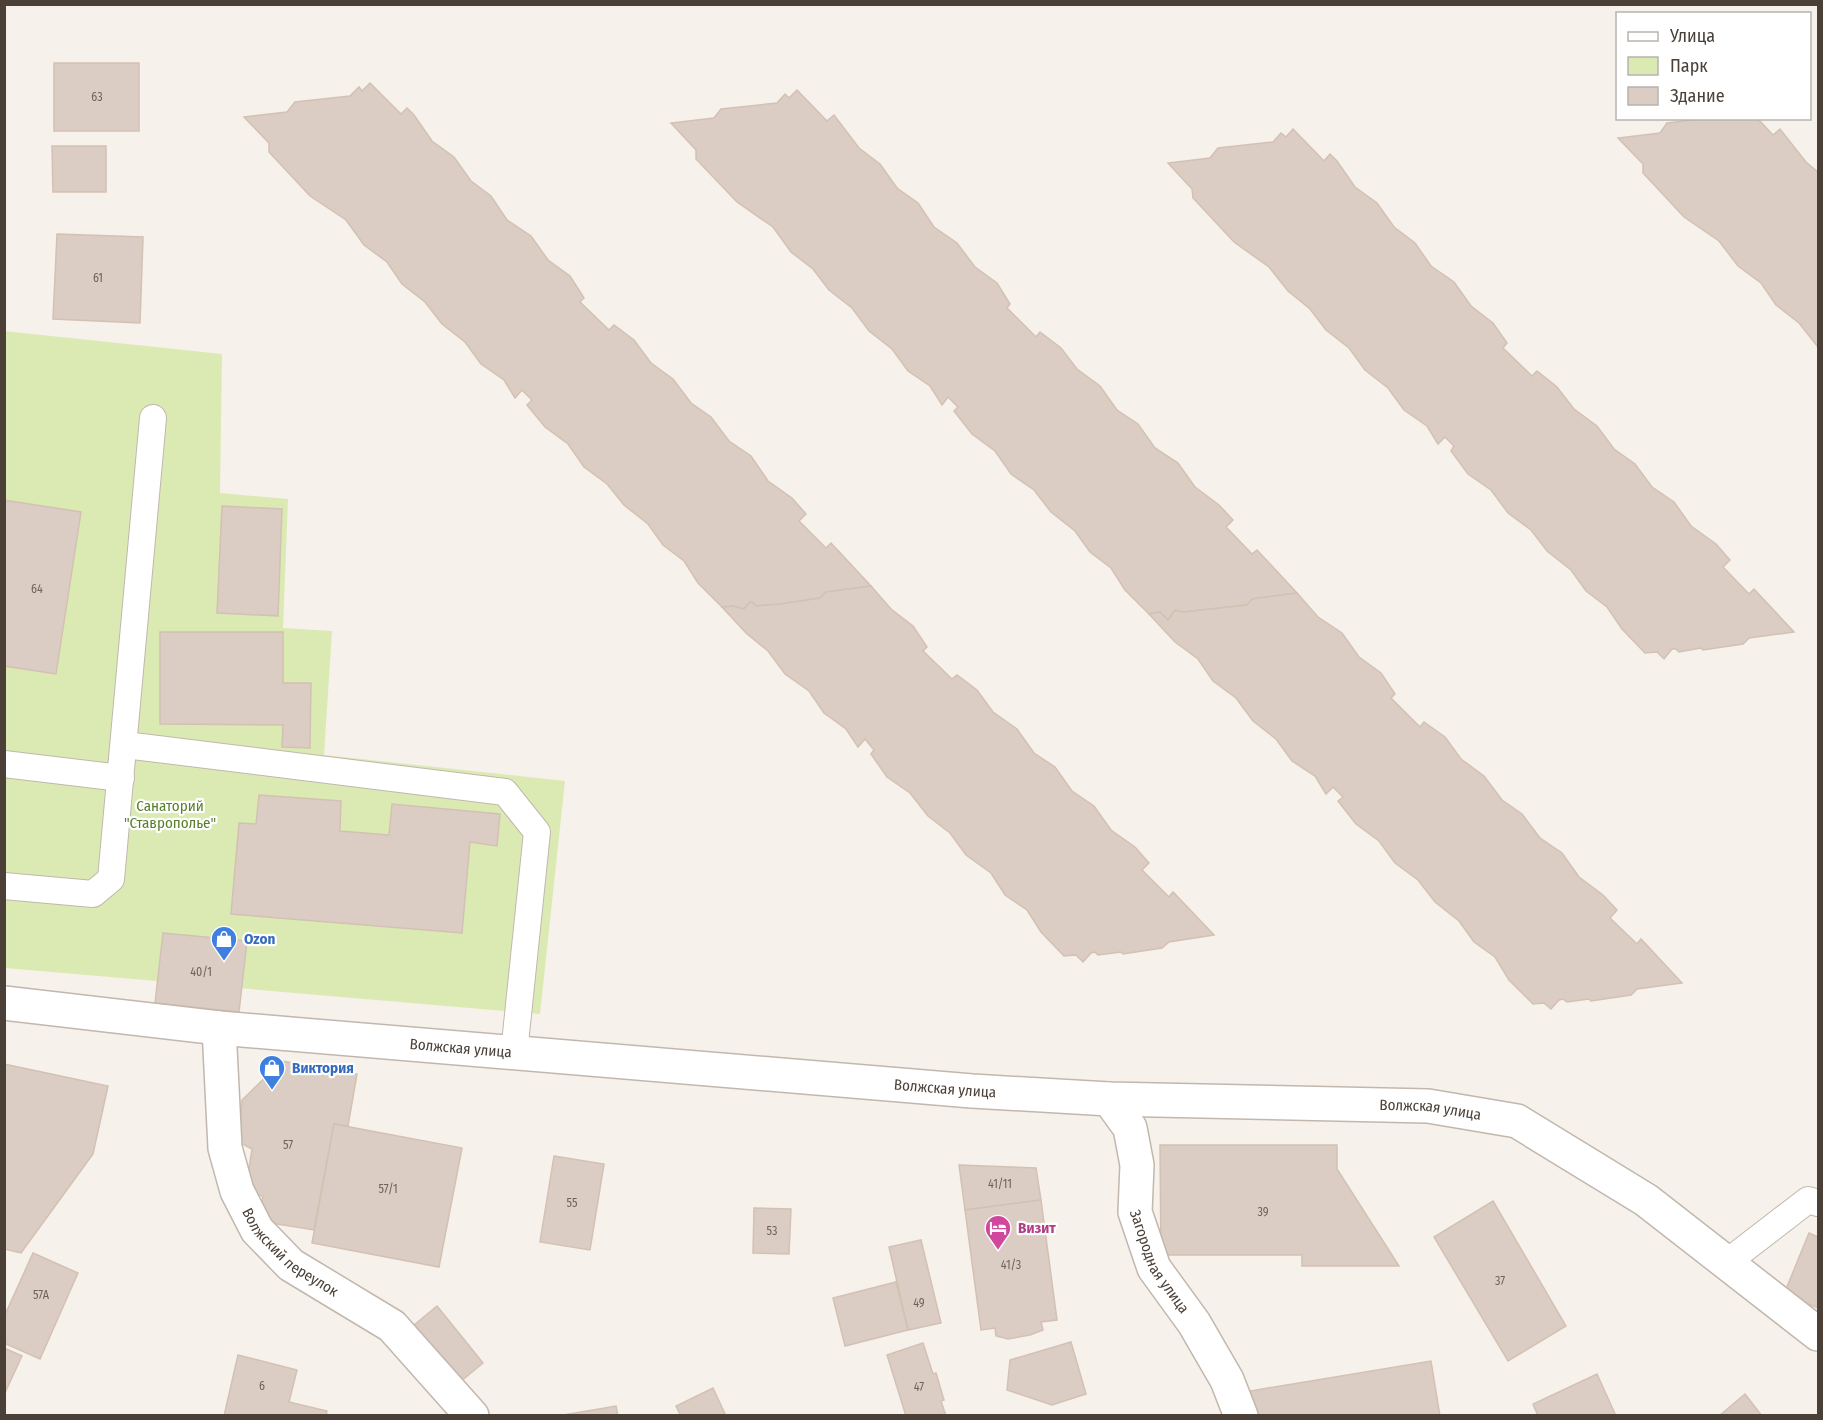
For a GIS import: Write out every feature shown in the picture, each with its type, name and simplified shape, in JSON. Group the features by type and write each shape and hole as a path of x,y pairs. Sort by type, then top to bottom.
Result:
{"street":[{"name":"Волжская улица","path":"4,1003 219,1028 979,1091 1109,1099 1428,1106 1517,1121 1646,1200 1818,1334"},
{"name":"Волжский переулок","path":"219,1028 225,1148 237,1191 257,1230 291,1265 392,1326 472,1416"},
{"name":"Загородная улица","path":"1109,1099 1130,1128 1137,1165 1136,1212 1154,1268 1194,1323 1227,1380 1241,1416"}],"lane":[{"path":"4,886 93,894 111,879 125,746 153,418"},
{"path":"125,746 505,792 537,832 514,1053"},
{"path":"4,764 122,778"},
{"path":"1726,1263 1808,1200 1818,1203"}],"green space":[{"name":"Санаторий \"Ставрополье\"","path":"4,331 222,354 220,493 288,499 283,628 332,631 324,755 565,781 540,1014 5,968"}],"building":[{"path":"54,63 139,63 139,131 54,131"},
{"path":"370,83 401,114 407,108 414,115 432,141 454,157 471,181 491,196 507,220 531,236 548,260 570,276 584,298 580,302 609,330 614,325 634,340 651,363 673,379 691,403 711,417 729,441 751,456 768,481 792,498 806,514 799,521 826,548 831,543 871,586 826,592 820,598 780,604 756,606 752,602 741,613 733,606 722,607 698,583 684,561 663,545 648,524 624,505 607,484 584,467 568,444 545,427 527,405 532,400 522,390 515,398 504,380 481,364 465,342 442,324 425,302 402,284 387,262 364,245 346,220 310,196 269,152 269,143 244,117 287,112 295,102 350,96 359,87 362,91"},
{"path":"797,90 827,121 834,115 859,148 880,164 897,188 918,203 934,227 957,243 975,267 997,283 1010,304 1007,308 1036,337 1040,332 1061,348 1077,369 1100,386 1117,410 1138,424 1155,448 1178,463 1195,487 1219,505 1233,520 1226,527 1252,554 1257,550 1297,593 1252,599 1247,605 1183,612 1175,610 1168,620 1160,612 1149,614 1125,590 1111,568 1090,552 1075,531 1051,512 1034,490 1011,474 995,451 972,434 954,411 958,407 948,397 942,405 930,386 908,371 892,349 869,331 852,308 829,290 813,269 791,252 773,227 737,202 696,159 696,150 671,123 714,118 721,109 777,103 785,94 789,98"},
{"path":"1692,120 1759,120 1773,135 1780,129 1806,162 1818,172 1818,347 1799,323 1776,305 1761,283 1738,266 1719,241 1684,217 1643,173 1643,164 1618,138 1660,133 1667,123"},
{"path":"1293,129 1324,161 1330,154 1337,161 1355,187 1377,203 1394,227 1415,243 1431,266 1454,282 1471,306 1493,323 1507,343 1503,348 1532,376 1537,371 1557,387 1574,409 1597,426 1614,449 1635,464 1652,487 1674,502 1691,526 1716,544 1730,560 1723,567 1749,594 1754,589 1794,632 1749,638 1743,644 1703,650 1701,648 1679,652 1672,649 1664,659 1657,652 1645,653 1622,629 1607,607 1586,591 1571,570 1547,551 1531,530 1508,513 1491,490 1468,474 1451,451 1454,446 1445,437 1438,444 1427,426 1404,410 1388,388 1365,370 1349,348 1326,330 1310,309 1288,291 1269,267 1234,242 1193,198 1192,189 1168,163 1210,158 1218,148 1273,142 1281,133 1286,137"},
{"path":"52,146 106,146 106,192 53,192"},
{"path":"57,234 143,237 140,323 53,319"},
{"path":"4,500 81,512 56,674 4,666"},
{"path":"222,506 282,509 278,616 217,613"},
{"path":"871,586 891,609 913,626 927,647 923,651 952,679 957,675 977,690 993,712 1017,729 1034,753 1055,767 1072,791 1094,806 1111,830 1135,847 1149,863 1142,870 1169,897 1173,892 1214,935 1169,942 1162,948 1123,954 1121,952 1098,955 1095,952 1083,962 1076,955 1064,956 1041,932 1027,910 1005,895 991,873 966,855 950,833 928,816 910,793 887,777 871,754 874,750 865,739 858,747 846,729 824,713 809,691 785,674 768,651 746,633 722,607 733,606 744,609 752,602 756,606 780,604 820,598 826,592"},
{"path":"1297,593 1318,617 1342,633 1359,657 1381,673 1395,694 1391,698 1420,727 1424,722 1445,737 1461,759 1484,776 1502,800 1522,814 1540,838 1562,853 1579,877 1603,895 1617,910 1610,918 1637,944 1641,939 1682,983 1637,989 1631,995 1591,1001 1589,999 1567,1002 1563,999 1551,1009 1544,1003 1533,1004 1509,980 1495,957 1474,942 1459,921 1435,902 1418,880 1395,863 1379,841 1356,824 1338,801 1343,797 1333,787 1326,794 1315,776 1292,761 1276,739 1253,721 1236,698 1213,681 1198,659 1175,642 1149,614 1160,612 1168,620 1175,610 1183,612 1247,605 1252,599"},
{"path":"160,632 283,632 283,683 311,683 310,748 282,747 283,725 160,724"},
{"path":"259,795 341,801 340,831 389,835 392,804 500,814 497,846 470,842 462,933 231,914 239,823 256,824"},
{"path":"163,933 247,941 239,1012 155,1003"},
{"path":"282,1061 357,1074 348,1126 334,1124 314,1230 258,1221 263,1196 245,1193 252,1149 239,1142 242,1100"},
{"path":"4,1064 108,1086 93,1154 21,1253 4,1249"},
{"path":"334,1124 462,1148 439,1267 312,1243"},
{"path":"1160,1145 1337,1145 1337,1169 1399,1266 1302,1266 1302,1255 1161,1255"},
{"path":"554,1156 604,1164 590,1250 540,1242"},
{"path":"959,1165 1036,1168 1041,1200 965,1210"},
{"path":"1041,1200 1057,1320 1041,1322 1043,1330 1030,1335 1008,1339 996,1336 995,1328 981,1330 965,1210"},
{"path":"1493,1201 1566,1326 1508,1361 1434,1237"},
{"path":"754,1208 791,1209 789,1254 753,1253"},
{"path":"1809,1233 1818,1237 1818,1308 1784,1294"},
{"path":"921,1240 941,1323 908,1330 889,1247"},
{"path":"33,1253 78,1273 40,1359 4,1343 4,1317"},
{"path":"896,1282 908,1330 845,1346 833,1298"},
{"path":"437,1306 483,1363 454,1387 408,1330"},
{"path":"1071,1342 1086,1394 1052,1405 1007,1390 1010,1360"},
{"path":"923,1343 933,1374 936,1373 946,1416 906,1416 887,1355"},
{"path":"4,1348 22,1356 4,1395"},
{"path":"238,1355 297,1370 289,1402 327,1411 326,1416 224,1416"},
{"path":"1431,1361 1440,1416 1254,1416 1250,1391"},
{"path":"1597,1374 1616,1416 1538,1416 1533,1404"},
{"path":"713,1388 726,1416 681,1416 676,1406"},
{"path":"1745,1394 1762,1416 1719,1416"},
{"path":"616,1406 618,1416 564,1416 564,1415"}],"place":[{"name":"Ozon","path":"224,962"},
{"name":"Виктория","path":"272,1091"},
{"name":"Визит","path":"998,1251"}]}
